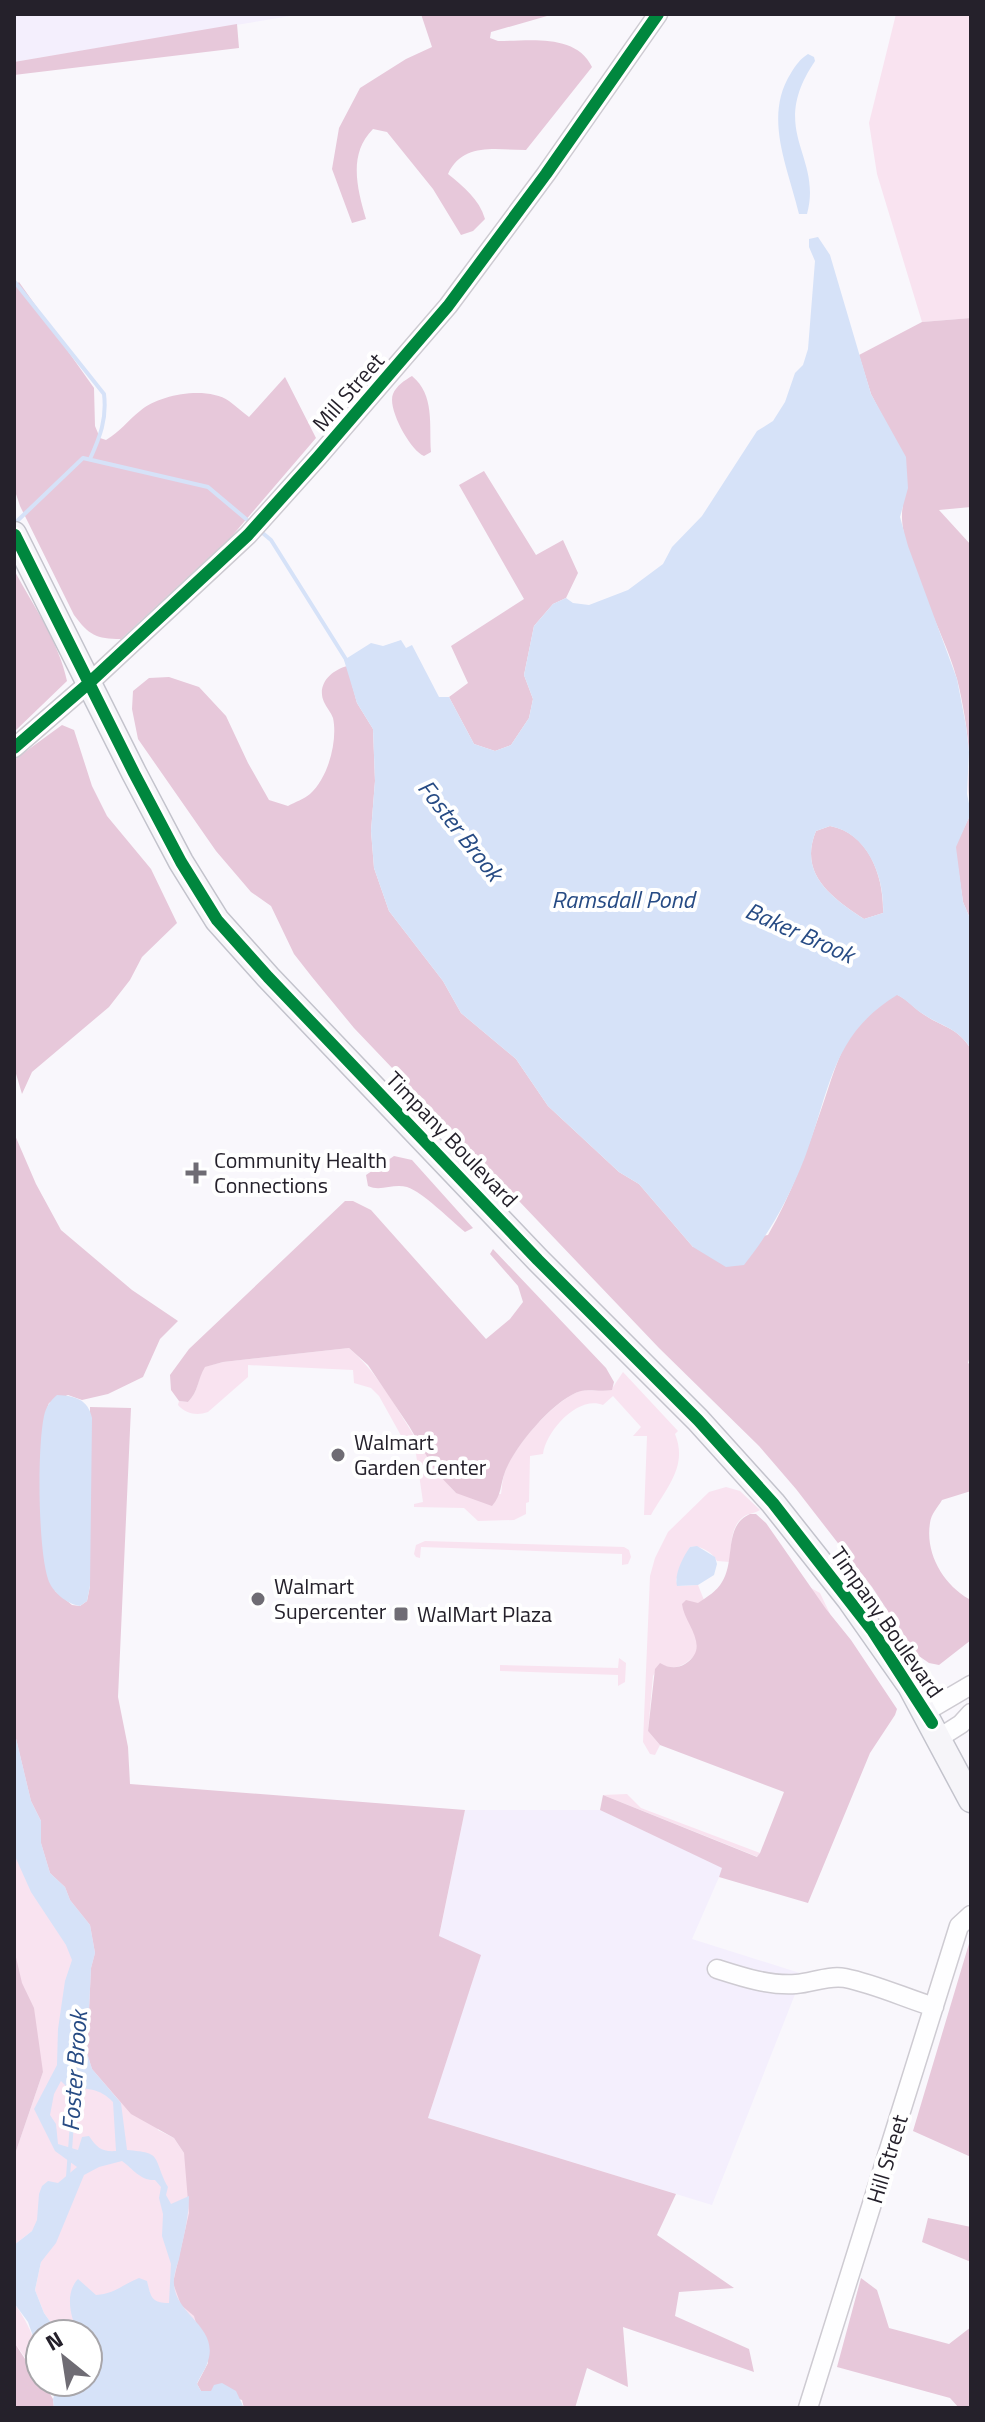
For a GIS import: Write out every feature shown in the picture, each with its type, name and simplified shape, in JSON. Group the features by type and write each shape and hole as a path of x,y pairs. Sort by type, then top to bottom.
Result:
{"main road":[{"name":"Timpany Boulevard","path":"14,534 181,862 217,920 538,1260 698,1420 773,1503 872,1630 925,1712 971,1800"}],"street":[{"name":"Mill Street","path":"14,748 89,683 263,520 448,306 546,174 658,14"},
{"path":"925,1712 971,1685"},
{"path":"939,1738 961,1724 971,1713"},
{"name":"Hill Street","path":"808,2408 959,1926 971,1915"},
{"path":"717,1969 775,1984 844,1978 934,2007"}],"shaded area":[{"path":"14,14 302,14 14,62"},
{"path":"421,14 554,14 491,32 490,38 563,44 585,56 592,67 526,150 481,150 471,152 454,164 448,174 475,199 485,219 473,231 461,235 433,189 387,132 373,129 365,139 357,160 358,183 366,219 352,223 332,169 339,128 360,88 406,59 432,47"},
{"path":"896,14 971,14 971,318 922,322 877,174 869,123"},
{"path":"237,24 239,48 14,75 14,62"},
{"path":"19,282 94,388 95,426 100,438 106,440 111,437 149,405 184,394 220,396 249,417 285,377 316,438 232,536 121,639 94,634 74,615 14,488 14,287"},
{"path":"971,318 971,507 939,510 971,545 971,807 968,743 957,679 906,543 902,523 903,505 887,425 871,394 859,355 922,322"},
{"path":"412,376 428,401 431,452 424,456 412,446 393,409 396,388"},
{"path":"484,471 536,555 563,540 578,573 566,598 553,604 534,626 524,675 533,699 529,718 511,745 495,751 474,744 449,697 468,683 451,646 524,599 459,485"},
{"path":"14,570 52,638 67,681 14,732"},
{"path":"347,666 357,703 373,729 375,781 371,831 374,868 389,911 443,981 461,1013 516,1059 548,1106 619,1172 639,1184 693,1247 768,1235 798,1174 843,1049 858,1024 879,1006 896,994 954,1032 971,1049 971,1352 968,1363 971,1365 971,1491 942,1500 932,1517 929,1534 933,1556 944,1576 960,1593 969,1599 971,1597 971,1640 939,1665 929,1663 916,1654 872,1587 759,1446 659,1348 354,1028 294,954 271,906 251,892 216,851 138,739 132,709 133,691 149,678 169,677 199,687 226,716 269,800 288,806 310,794 327,769 333,748 334,727 322,689 331,674"},
{"path":"62,725 74,730 92,786 107,816 151,869 177,923 142,957 130,980 109,1007 32,1072 22,1094 14,1067 14,760"},
{"path":"971,813 971,921 963,902 955,847"},
{"path":"830,826 855,837 872,859 881,885 883,913 864,919 821,883 811,860 812,846 816,831"},
{"path":"14,1133 36,1184 61,1230 132,1290 178,1321 160,1339 143,1377 108,1394 82,1400 68,1395 49,1403 44,1421 42,1468 55,1591 72,1605 80,1606 87,1601 90,1586 90,1407 131,1408 118,1697 128,1747 130,1784 465,1810 439,1936 481,1955 428,2118 676,2194 657,2235 734,2288 679,2292 675,2316 749,2349 754,2372 623,2327 628,2387 587,2368 575,2408 244,2408 242,2400 201,2391 197,2384 208,2363 194,2316 181,2305 173,2283 189,2213 184,2153 174,2138 131,2114 92,2069 87,2053 91,1968 95,1953 90,1925 70,1900 65,1887 50,1873 41,1843 41,1821 31,1801 14,1730"},
{"path":"394,1156 412,1160 473,1228 465,1232 428,1200 407,1187 368,1186 366,1175"},
{"path":"345,1201 353,1201 371,1210 486,1339 510,1319 523,1302 518,1286 490,1254 493,1249 606,1368 614,1382 612,1390 581,1391 571,1395 548,1413 526,1437 510,1462 492,1506 456,1493 436,1472 368,1365 349,1348 223,1362 205,1367 188,1402 179,1401 171,1390 170,1375 189,1349"},
{"path":"349,1348 379,1381 428,1458 456,1493 501,1494 508,1464 524,1439 546,1415 580,1391 611,1390 623,1372 678,1431 675,1434 679,1456 674,1476 651,1515 644,1515 647,1436 633,1436 641,1427 613,1396 603,1405 593,1403 574,1410 550,1435 543,1454 530,1456 526,1514 514,1520 478,1521 464,1508 414,1507 414,1504 423,1502 414,1440 404,1441 379,1396 371,1388 354,1383 353,1370 248,1365 248,1377 208,1412 192,1413 178,1405 179,1401 188,1402 192,1398 204,1367 223,1362"},
{"path":"726,1487 740,1491 760,1510 744,1516 735,1527 730,1562 717,1561 706,1550 690,1547 676,1580 678,1586 698,1585 704,1600 800,1582 820,1593 830,1614 695,1655 679,1666 660,1664 653,1676 648,1731 660,1745 655,1755 650,1754 643,1742 650,1576 655,1558 668,1532 709,1492"},
{"path":"750,1514 756,1514 766,1523 897,1709 870,1753 808,1903 719,1877 722,1868 600,1810 603,1795 757,1857 760,1853 784,1792 660,1745 648,1731 655,1669 660,1663 682,1666 696,1650 694,1635 682,1604 686,1600 698,1603 720,1585 726,1573 736,1527"},
{"path":"425,1541 624,1547 631,1557 628,1564 622,1565 622,1554 421,1547 420,1558 416,1557 416,1545"},
{"path":"619,1658 626,1663 625,1682 618,1686 618,1675 500,1671 500,1665 618,1668"},
{"path":"14,1663 158,2130 174,2138 184,2153 225,2342 155,2302 150,2298 150,2291 97,2318 48,2318 44,2313 35,2290 41,2262 32,2231 14,2245 14,2157 43,2072 14,1982"},
{"path":"627,1794 641,1808 760,1853 758,1857 603,1795"},
{"path":"465,1810 600,1810 723,1868 692,1939 803,1974 712,2205 428,2118 480,1956 439,1937"},
{"path":"971,1937 971,2157 913,2131"},
{"path":"14,1949 22,1983 34,2008 43,2072 14,2157"},
{"path":"928,2218 971,2227 971,2262 922,2242"},
{"path":"861,2278 877,2290 889,2328 949,2344 971,2327 971,2408 959,2408 950,2398 837,2367"},
{"path":"14,2303 24,2318 24,2356 14,2342"},
{"path":"14,2342 24,2357 24,2398 52,2398 54,2408 14,2408"}],"water":[{"path":"808,54 815,61 802,86 796,107 796,125 810,193 807,214 799,214 780,142 779,107 791,73"},
{"name":"Ramsdall Pond","path":"818,237 830,255 871,394 906,457 908,488 900,517 957,679 969,752 967,794 971,813 956,847 963,902 971,921 971,1049 955,1032 897,995 875,1011 845,1046 805,1157 779,1214 744,1265 726,1267 693,1247 639,1184 619,1172 548,1106 516,1059 461,1013 443,981 389,911 374,868 371,831 375,781 373,729 357,703 344,660 371,643 383,646 401,640 406,648 412,645 439,697 449,697 474,744 495,751 511,745 529,718 533,699 524,675 534,626 553,604 566,598 573,603 589,605 628,590 663,564 672,547 702,516 757,431 773,421 785,402 808,349 815,261 809,239","holes":["830,826 855,838 872,859 881,886 883,913 864,919 830,893 815,872 811,860 816,831"]},
{"path":"57,1395 80,1400 92,1418 90,1586 87,1601 80,1606 61,1597 50,1584 42,1545 42,1431 46,1410"},
{"path":"697,1546 715,1557 714,1575 698,1585 677,1586 682,1561 690,1547"},
{"path":"14,1730 31,1801 41,1821 41,1843 50,1873 65,1887 70,1900 90,1925 95,1953 91,1968 87,2053 92,2069 121,2103 127,2150 147,2153 155,2158 168,2187 166,2195 171,2204 189,2196 186,2228 174,2281 176,2295 202,2330 210,2349 197,2384 201,2391 211,2391 214,2385 222,2383 236,2391 244,2408 54,2408 53,2398 104,2398 104,2318 73,2318 70,2299 78,2279 96,2295 113,2291 139,2278 147,2281 155,2300 169,2303 171,2264 162,2236 161,2187 155,2180 141,2177 122,2161 84,2175 56,2243 41,2262 35,2290 48,2318 25,2318 14,2303 14,2245 32,2231 37,2220 42,2186 48,2181 58,2183 77,2167 55,2151 34,2109 57,2065 58,2029 65,1981 72,1960 66,1945 31,1892 14,1854","holes":["61,2081 68,2088 98,2091 113,2102 116,2151 100,2148 89,2136 82,2137 78,2150 58,2144 56,2124 50,2115 54,2094"]}],"waterway":[{"path":"14,281 104,394 102,428 90,459"},
{"name":"Foster Brook","path":"14,524 83,458 208,487 252,524"},
{"name":"Foster Brook","path":"259,530 271,540 347,661"},
{"name":"Foster Brook","path":"68,2177 75,2083"}],"cycle path":[{"path":"14,748 89,683 248,535 318,457 448,306 546,174 658,14"},
{"path":"15,535 134,773 181,862 217,920 538,1260 698,1420 773,1503 872,1630 932,1723"}],"place":[{"name":"Community Health Connections","path":"196,1173"},
{"name":"Walmart Garden Center","path":"338,1455"},
{"name":"Walmart Supercenter","path":"258,1599"},
{"name":"WalMart Plaza","path":"401,1614"}],"water label":[{"name":"Baker Brook","path":"800,932"}]}
